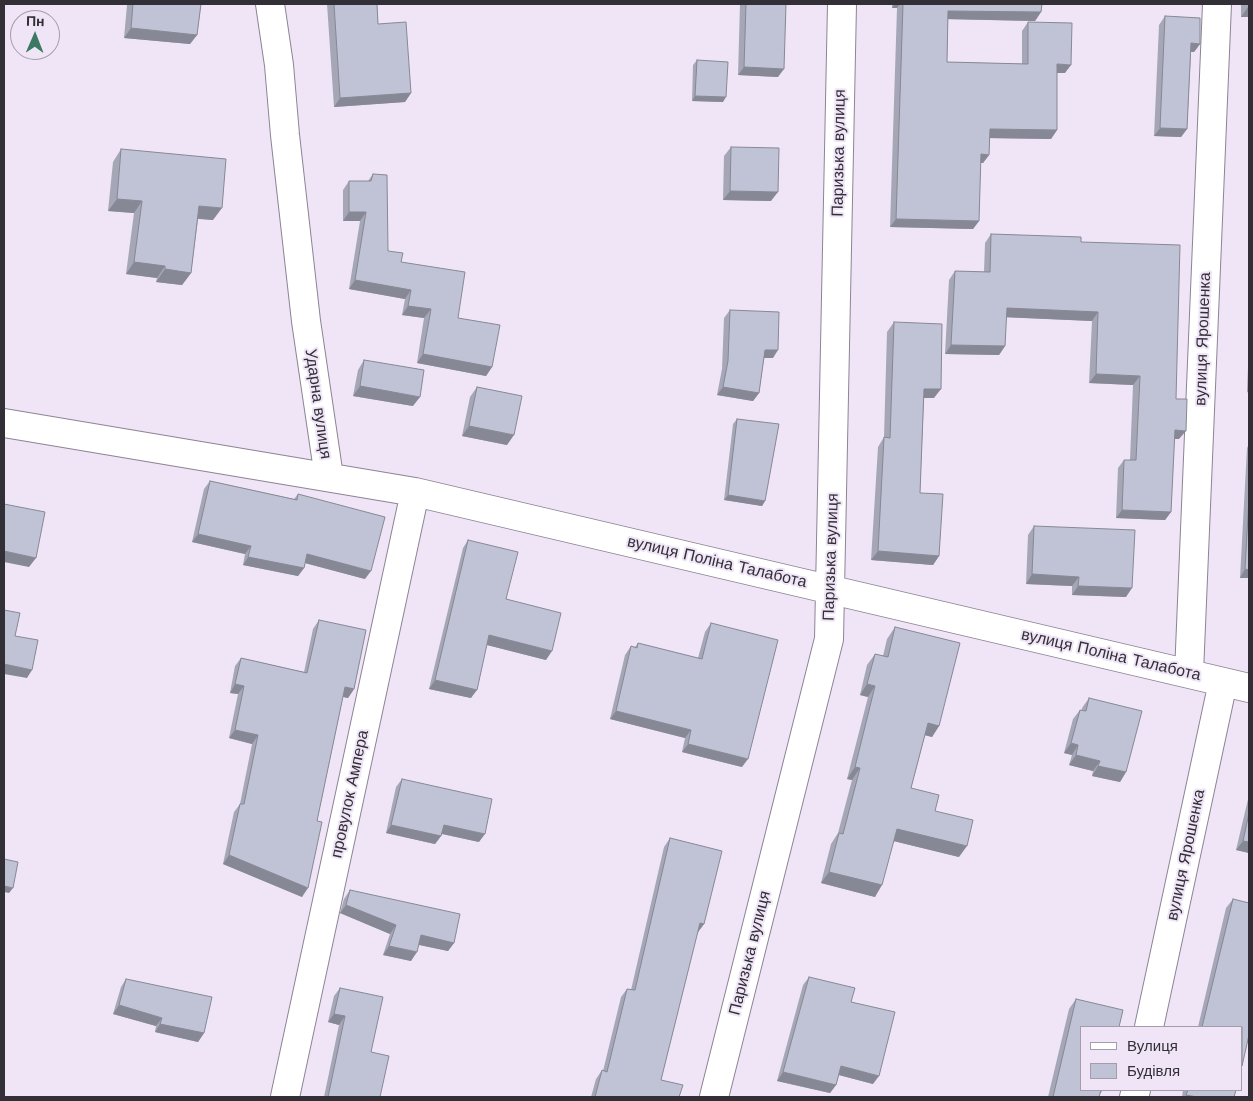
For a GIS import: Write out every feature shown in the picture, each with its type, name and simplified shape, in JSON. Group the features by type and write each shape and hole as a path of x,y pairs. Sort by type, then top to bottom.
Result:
{"street":[{"name":"Ударна вулиця","path":"4,423 329,477 306,321 279,65 270,4"},
{"name":"Паризька вулиця","path":"714,1097 829,639 842,4"},
{"name":"вулиця Ярошенка","path":"1189,673 1217,4"},
{"name":"вулиця Поліна Талабота","path":"329,477 415,492 1249,688"},
{"name":"провулок Ампера","path":"285,1097 415,492"},
{"name":"вулиця Ярошенка","path":"1149,1026 1222,682"}],"building":[{"path":"133,4 201,4 197,35 131,28"},
{"path":"334,4 377,4 378,24 406,22 411,93 340,98"},
{"path":"746,4 786,4 784,69 744,67"},
{"path":"903,4 1042,4 1041,12 948,11 947,62 1028,64 1028,22 1072,23 1071,65 1057,64 1057,130 990,129 989,155 981,154 979,221 896,219"},
{"path":"1165,16 1200,18 1200,44 1191,43 1187,129 1160,128"},
{"path":"697,60 728,62 726,97 695,96"},
{"path":"731,147 779,148 778,192 730,191"},
{"path":"121,149 226,159 222,208 199,206 191,273 165,269 165,266 134,262 142,201 117,199"},
{"path":"373,174 387,175 388,251 403,253 401,262 465,272 458,318 500,325 492,367 423,354 431,309 408,306 411,290 355,280 366,212 349,212 349,181 371,181"},
{"path":"991,234 1081,237 1081,242 1180,245 1176,399 1187,399 1186,431 1175,430 1171,512 1122,510 1124,460 1136,460 1140,376 1096,374 1098,312 1007,308 1005,346 951,345 955,271 990,272"},
{"path":"730,310 779,312 778,350 765,350 759,393 723,387 728,361"},
{"path":"894,322 942,324 941,389 924,389 920,493 943,494 939,556 878,551 884,437 890,438"},
{"path":"364,360 424,370 420,397 360,386"},
{"path":"477,387 522,396 514,435 469,426"},
{"path":"737,419 779,424 765,501 728,495"},
{"path":"210,481 297,500 298,494 385,517 371,571 307,554 304,568 248,557 251,546 198,534"},
{"path":"1249,498 1249,570 1245,569"},
{"path":"4,504 45,512 36,558 4,551"},
{"path":"1034,526 1135,530 1132,588 1078,586 1079,577 1032,574"},
{"path":"468,540 518,552 506,599 561,613 552,651 489,635 477,690 435,680"},
{"path":"4,610 20,613 15,636 38,640 32,670 4,664"},
{"path":"319,620 366,630 354,689 345,687 317,821 322,822 308,888 229,855 240,804 244,804 258,735 235,730 244,686 235,684 241,658 307,673"},
{"path":"711,623 778,640 748,759 688,744 691,730 616,711 631,646 637,648 638,643 702,659"},
{"path":"895,627 960,643 939,726 928,723 911,788 939,795 935,811 973,820 967,846 897,829 882,885 829,872 839,833 843,834 860,768 855,767 875,686 867,684 875,654 888,657"},
{"path":"1089,698 1142,711 1126,772 1098,766 1100,761 1076,755 1078,745 1071,743 1080,710 1086,711"},
{"path":"402,779 492,799 485,834 444,825 441,836 391,825"},
{"path":"1249,813 1249,842 1243,841"},
{"path":"670,838 722,851 704,924 700,923 661,1080 683,1085 679,1097 595,1097 602,1070 607,1072 627,989 635,990"},
{"path":"4,859 18,862 13,888 4,886"},
{"path":"350,890 460,914 454,943 421,935 417,952 389,946 396,925 346,905"},
{"path":"1233,899 1249,903 1249,1035 1243,1062 1243,1026 1202,1026"},
{"path":"809,977 855,988 851,1002 895,1012 879,1076 841,1066 836,1085 783,1072"},
{"path":"126,979 212,997 204,1033 160,1024 162,1018 119,1005"},
{"path":"340,988 383,997 371,1052 389,1056 380,1097 328,1097 345,1016 334,1014"},
{"path":"1076,999 1123,1010 1119,1026 1080,1026 1080,1091 1101,1091 1099,1097 1053,1097"},
{"path":"1188,1091 1236,1091 1234,1097 1197,1097 1186,1095"}]}
